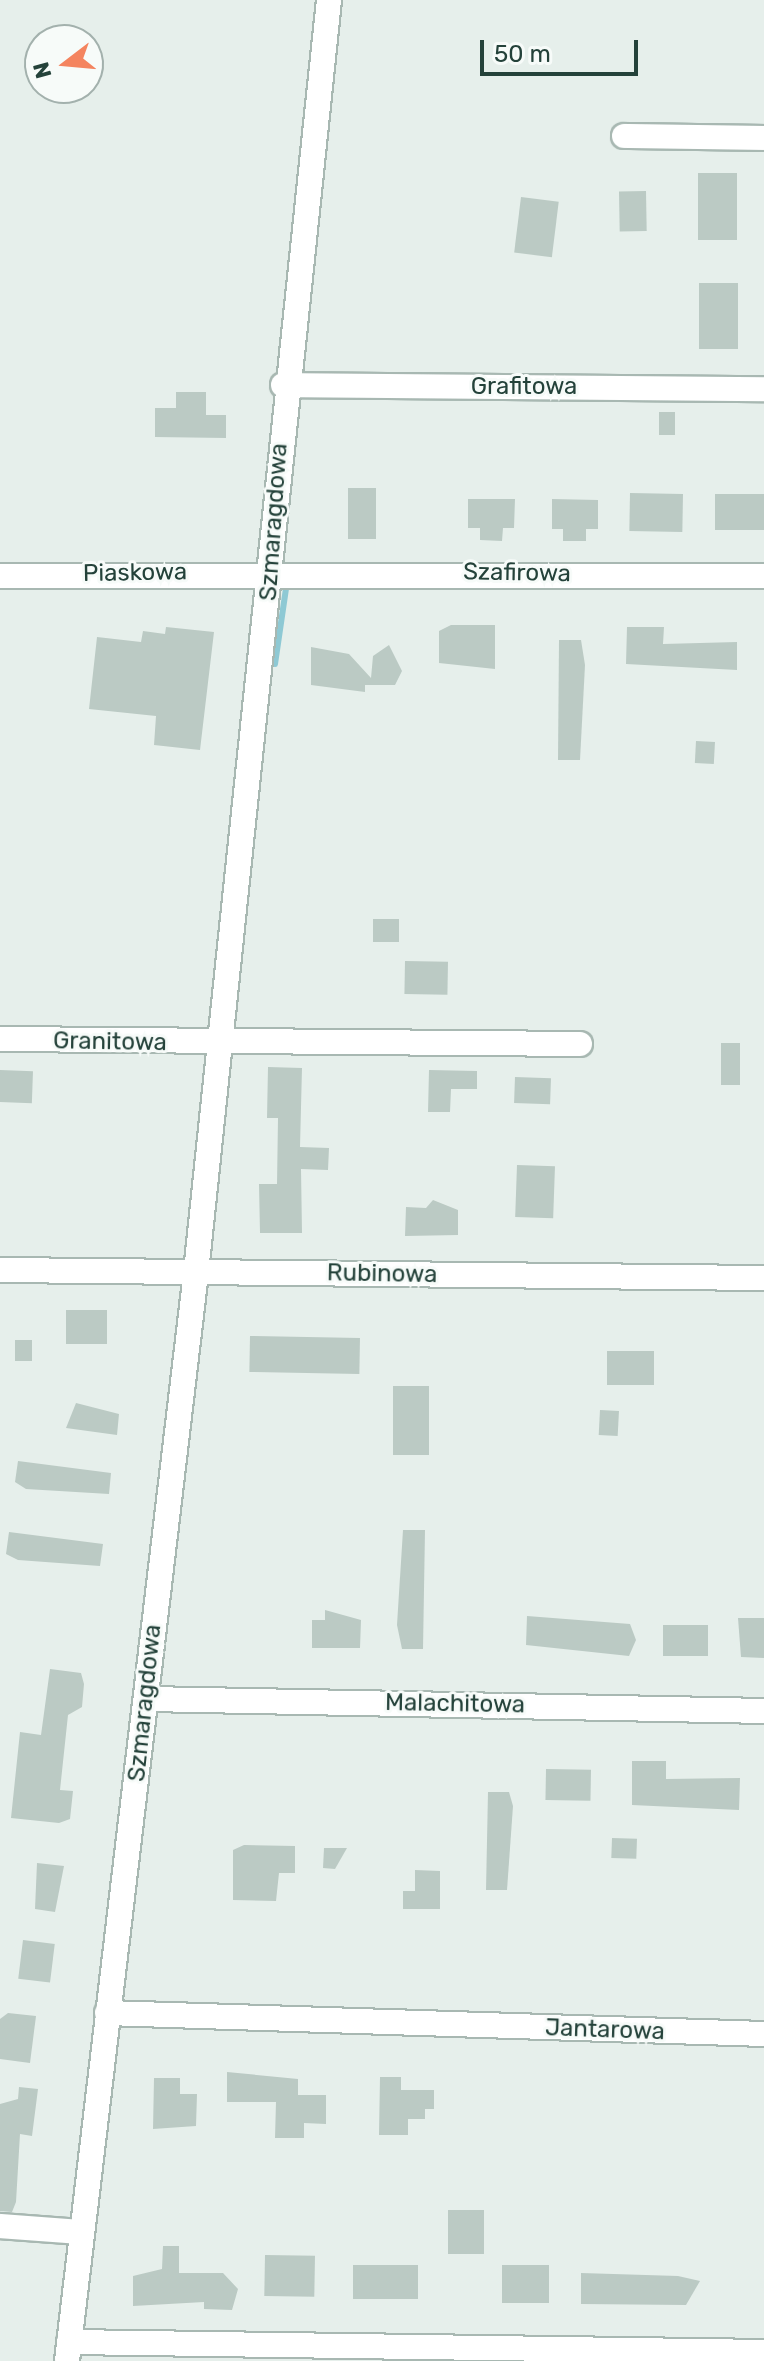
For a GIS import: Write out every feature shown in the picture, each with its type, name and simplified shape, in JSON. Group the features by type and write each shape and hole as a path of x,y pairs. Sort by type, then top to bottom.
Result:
{"street":[{"name":"Szmaragdowa","path":"68,2351 79,2232 147,1699 196,1272 271,571 283,385 329,0"},
{"path":"624,136 764,138"},
{"name":"Grafitowa","path":"283,385 764,389"},
{"name":"Szafirowa","path":"271,571 764,576"},
{"name":"Piaskowa","path":"0,576 271,571"},
{"name":"Granitowa","path":"0,1039 220,1044"},
{"path":"220,1044 580,1044"},
{"name":"Rubinowa","path":"0,1270 764,1278"},
{"name":"Malachitowa","path":"147,1699 764,1711"},
{"name":"Jantarowa","path":"107,2013 764,2034"},
{"path":"0,2226 79,2232"},
{"path":"68,2351 764,2352"}],"building":[{"path":"698,173 737,173 737,240 698,240"},
{"path":"619,191 646,191 647,231 620,231"},
{"path":"521,197 559,202 552,257 514,253"},
{"path":"699,283 738,283 738,349 699,349"},
{"path":"176,392 206,392 206,415 226,415 226,438 155,437 155,408 176,408"},
{"path":"659,412 675,412 675,435 659,435"},
{"path":"348,488 376,488 376,539 348,539"},
{"path":"630,493 683,494 682,532 629,531"},
{"path":"715,494 764,494 764,530 715,530"},
{"path":"468,499 515,499 514,528 503,528 502,541 480,540 480,528 468,528"},
{"path":"552,499 598,500 598,529 586,529 586,541 563,541 563,529 552,529"},
{"path":"451,625 495,625 495,669 439,663 439,631"},
{"path":"166,627 214,632 200,750 154,745 156,716 89,709 97,637 141,642 143,631 165,634"},
{"path":"627,627 664,627 663,644 737,642 737,670 626,664"},
{"path":"559,640 581,640 585,665 580,760 558,760"},
{"path":"389,645 402,671 395,685 365,685 365,692 311,685 311,647 349,654 371,678 373,656"},
{"path":"696,741 715,742 714,764 695,763"},
{"path":"373,919 399,919 399,942 373,942"},
{"path":"405,961 448,962 447,995 404,994"},
{"path":"721,1043 740,1043 740,1085 721,1085"},
{"path":"268,1067 302,1068 300,1147 329,1148 328,1170 301,1169 302,1233 260,1233 259,1184 277,1184 278,1118 267,1118"},
{"path":"0,1070 33,1071 32,1103 0,1102"},
{"path":"429,1070 477,1071 477,1089 451,1089 450,1112 428,1112"},
{"path":"515,1077 551,1078 550,1104 514,1103"},
{"path":"517,1165 555,1166 553,1218 515,1217"},
{"path":"433,1200 458,1210 458,1235 405,1236 406,1207 426,1208"},
{"path":"66,1310 107,1310 107,1344 66,1344"},
{"path":"250,1336 360,1338 359,1374 249,1372"},
{"path":"15,1340 32,1340 32,1361 15,1361"},
{"path":"607,1351 654,1351 654,1385 607,1385"},
{"path":"393,1386 429,1386 429,1455 393,1455"},
{"path":"76,1403 119,1414 117,1435 66,1428"},
{"path":"600,1410 619,1411 618,1436 599,1435"},
{"path":"18,1461 111,1473 109,1494 26,1489 15,1482"},
{"path":"403,1530 425,1530 423,1649 402,1649 397,1625"},
{"path":"9,1532 103,1544 100,1566 18,1560 6,1554"},
{"path":"325,1610 361,1620 360,1648 312,1648 312,1620 325,1620"},
{"path":"527,1616 630,1624 636,1640 629,1656 526,1645"},
{"path":"738,1618 764,1618 764,1658 741,1657"},
{"path":"663,1625 708,1625 708,1656 663,1656"},
{"path":"50,1669 81,1673 84,1684 82,1707 68,1715 60,1790 73,1791 70,1819 59,1823 11,1818 20,1732 41,1735"},
{"path":"632,1761 666,1761 666,1779 740,1778 739,1810 632,1805"},
{"path":"546,1769 591,1770 590,1801 545,1800"},
{"path":"488,1792 509,1792 513,1806 507,1890 486,1890"},
{"path":"612,1838 637,1839 636,1859 611,1858"},
{"path":"244,1845 295,1846 295,1873 279,1873 276,1901 233,1900 233,1850"},
{"path":"324,1848 347,1848 335,1869 323,1868"},
{"path":"37,1863 64,1866 55,1912 35,1909"},
{"path":"415,1870 440,1871 440,1909 403,1909 403,1891 415,1891"},
{"path":"23,1940 55,1944 50,1983 18,1979"},
{"path":"8,2013 36,2016 30,2063 0,2059 0,2019"},
{"path":"227,2072 298,2079 298,2095 326,2095 326,2124 304,2123 304,2138 275,2138 276,2102 227,2102"},
{"path":"380,2077 401,2077 401,2090 434,2090 434,2109 425,2109 425,2119 408,2119 408,2135 379,2135"},
{"path":"154,2078 180,2078 180,2094 197,2094 196,2126 153,2129"},
{"path":"19,2087 38,2089 32,2136 20,2134 16,2202 12,2212 0,2211 0,2104 18,2099"},
{"path":"448,2210 484,2210 484,2254 448,2254"},
{"path":"163,2246 179,2246 179,2273 223,2273 238,2289 232,2310 204,2309 204,2302 133,2306 133,2276 162,2269"},
{"path":"265,2255 315,2256 314,2297 264,2296"},
{"path":"353,2265 418,2265 418,2299 353,2299"},
{"path":"502,2265 549,2265 549,2303 502,2303"},
{"path":"581,2273 678,2276 700,2281 686,2305 581,2304"}],"waterway":[{"path":"275,664 286,589"}]}
